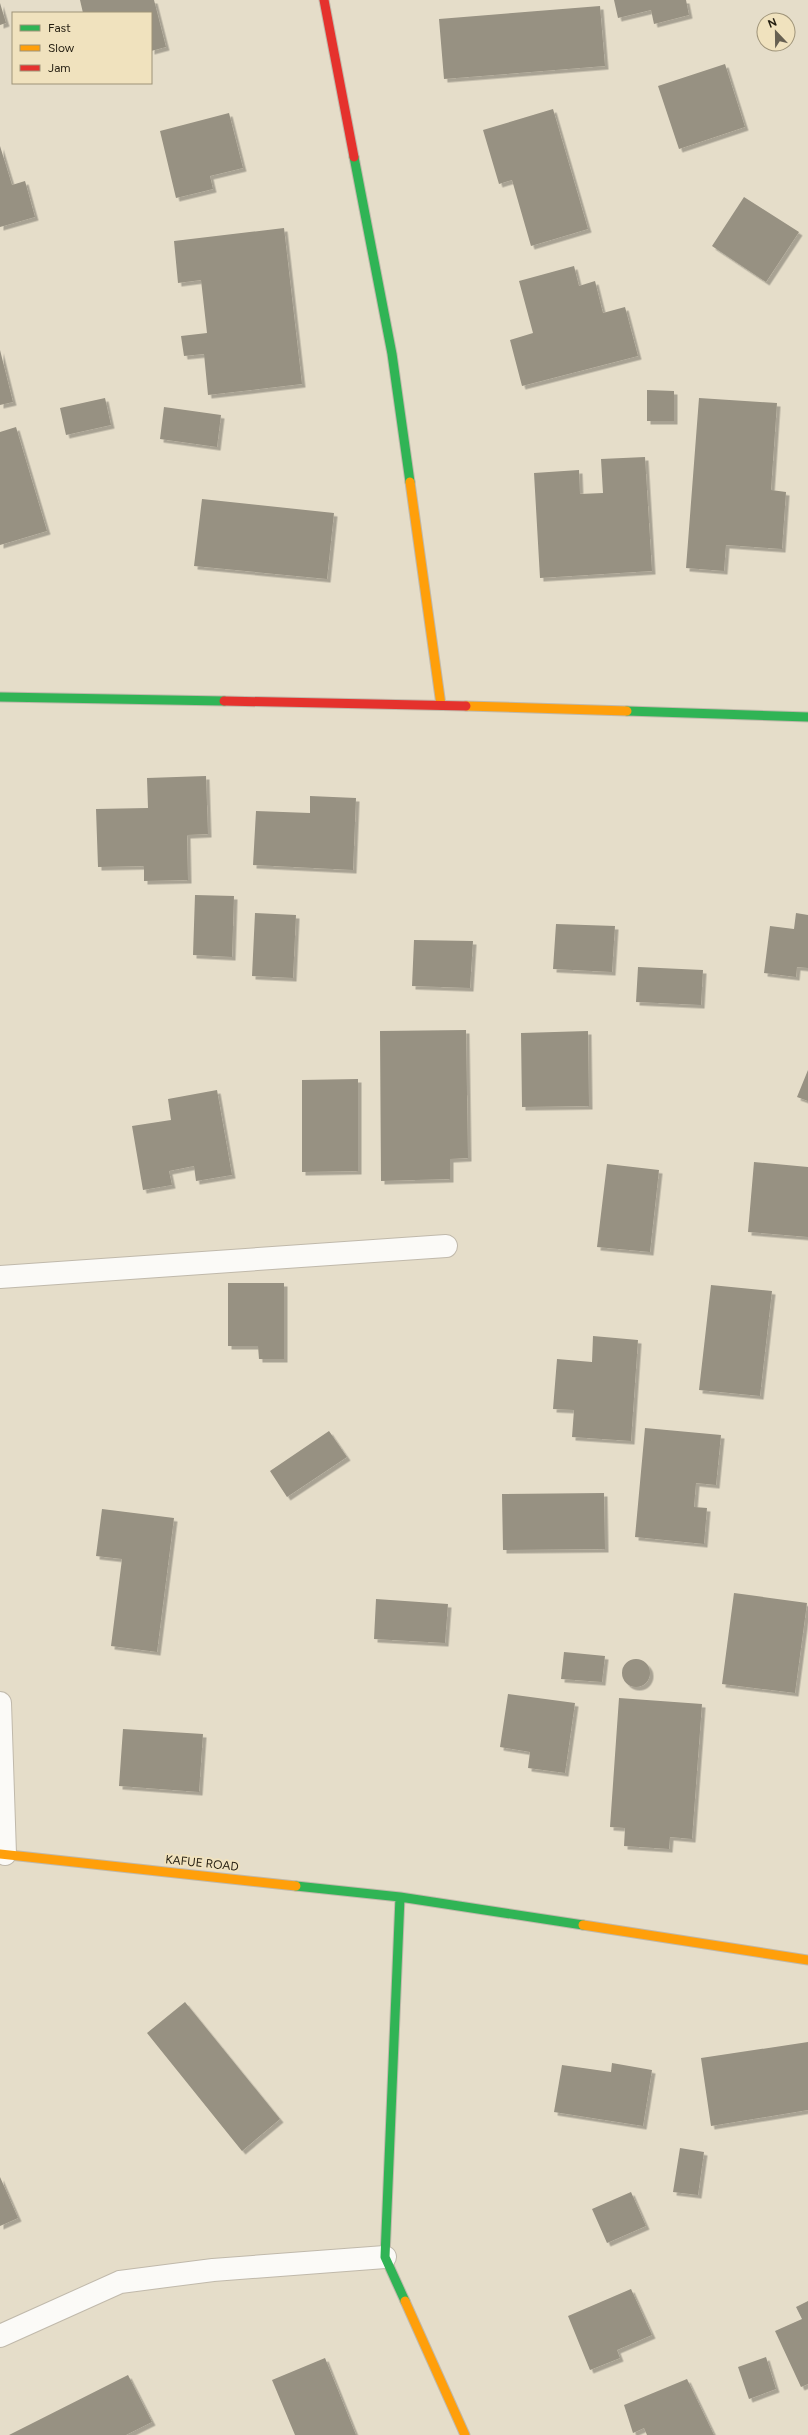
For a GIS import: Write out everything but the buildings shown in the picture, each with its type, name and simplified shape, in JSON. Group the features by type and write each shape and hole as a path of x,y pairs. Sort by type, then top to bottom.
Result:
{"street":[{"path":"324,0 392,354 441,705"},
{"path":"0,697 441,705 808,717"},
{"path":"0,1277 446,1246"},
{"path":"0,1703 3,1854"},
{"name":"KAFUE ROAD","path":"3,1854 400,1897 808,1960"},
{"path":"400,1897 385,2257 465,2435"},
{"path":"0,2336 120,2282 213,2270 385,2257"}],"traffic: fast":[{"path":"354,157 392,354 410,482"},
{"path":"0,697 224,701"},
{"path":"627,711 808,717"},
{"path":"296,1886 400,1897 583,1925"},
{"path":"400,1897 385,2257 405,2301"}],"traffic: slow":[{"path":"410,482 441,705"},
{"path":"466,706 627,711"},
{"path":"0,1854 296,1886"},
{"path":"583,1925 808,1960"},
{"path":"405,2301 465,2435"}],"traffic: jam":[{"path":"324,0 354,157"},
{"path":"224,701 466,706"}]}
